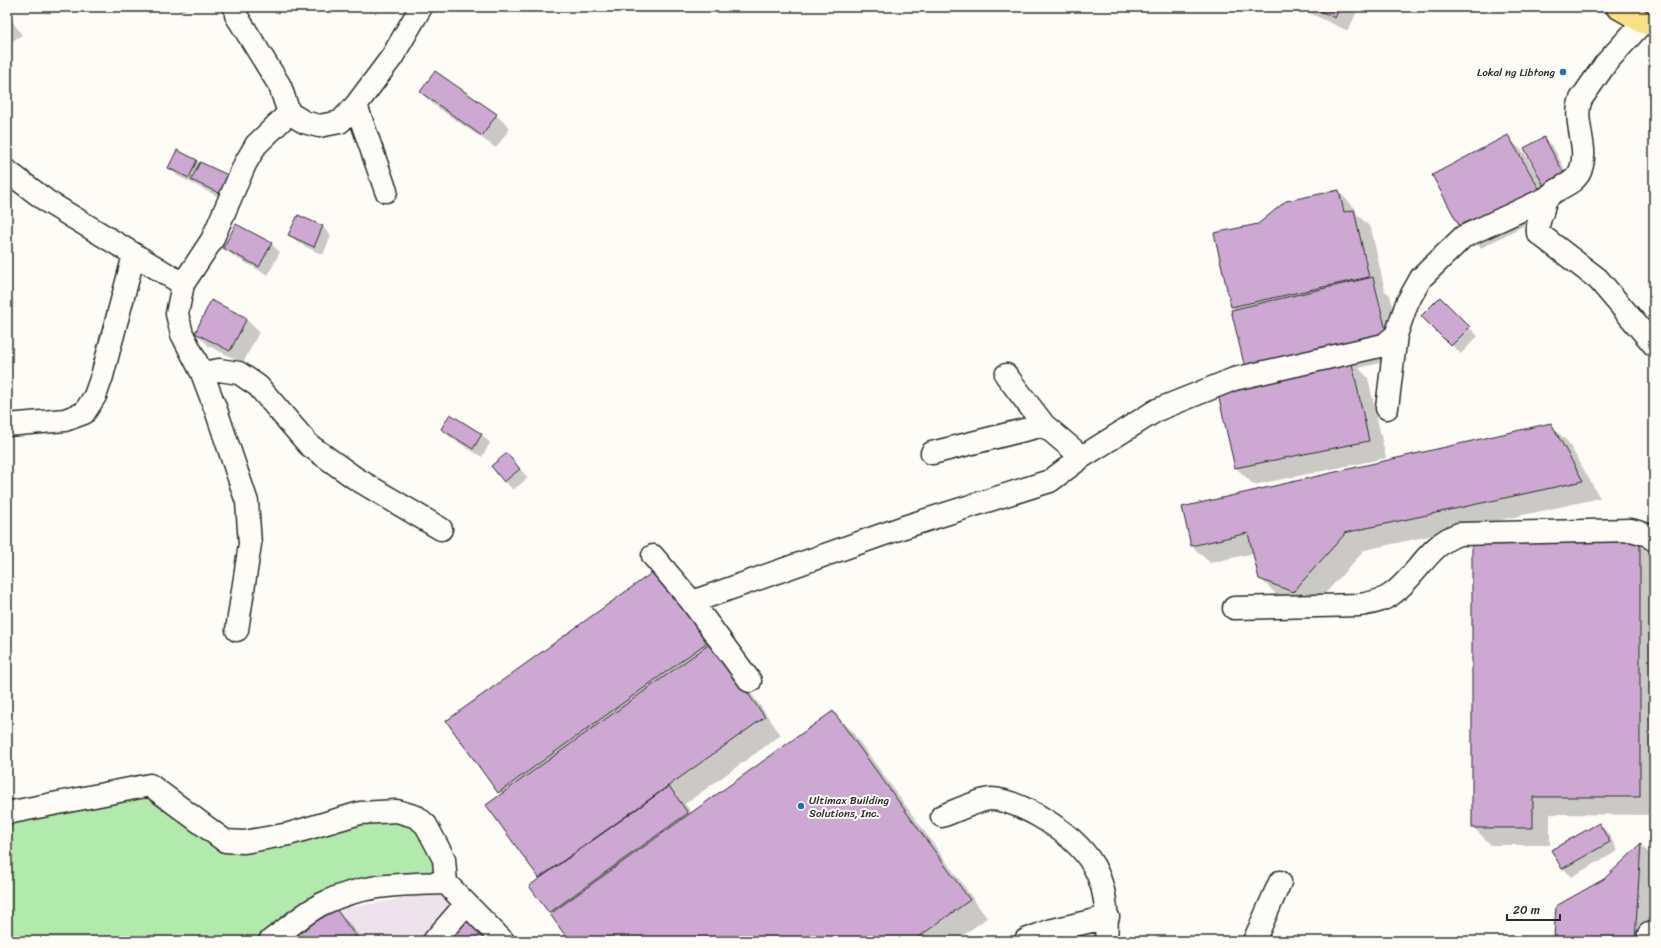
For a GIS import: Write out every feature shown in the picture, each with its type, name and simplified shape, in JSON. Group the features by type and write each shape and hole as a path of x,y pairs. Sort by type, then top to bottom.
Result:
{"main road":[{"path":"1617,7 1649,24"}],"street":[{"path":"235,7 236,15 280,86 289,113 304,122 319,126 340,122 356,105 392,57 421,7"},
{"path":"1387,408 1396,335 1407,303 1421,278 1463,237 1546,198 1572,182 1581,170 1584,156 1579,129 1579,104 1581,99 1606,63 1649,24"},
{"path":"356,105 386,191"},
{"path":"237,630 250,544 247,502 216,410 202,373 182,334 177,314 183,284 212,240 245,164 256,144 289,113"},
{"path":"7,171 48,202 183,284"},
{"path":"1546,198 1537,226 1538,234 1598,279 1654,345"},
{"path":"7,425 65,420 84,413 95,396 102,376 134,255"},
{"path":"692,602 904,527 1050,481 1082,457 1157,410 1227,382 1384,345 1396,335"},
{"path":"202,373 219,370 239,374 258,386 309,445 355,478 441,529"},
{"path":"1006,375 1044,425 1082,457"},
{"path":"932,453 1044,425"},
{"path":"1234,608 1360,605 1375,602 1391,595 1404,584 1437,546 1446,538 1459,534 1631,530 1648,536 1654,540"},
{"path":"653,556 692,602 750,681"},
{"path":"7,813 150,785 225,841 244,842 289,834 360,813 397,811 417,817 426,825 444,859 446,883 503,941"},
{"path":"942,816 991,799 1020,806 1060,828 1092,861 1105,894 1108,917 1106,941"},
{"path":"1254,941 1280,882"},
{"path":"270,941 321,904 351,892 395,884 446,883"},
{"path":"434,941 466,904"},
{"path":"1026,940 1049,931 1108,917"}],"shaded area":[{"path":"434,893 461,906 488,941 286,941 333,910"}],"green space":[{"path":"150,785 225,841 360,813 417,817 446,883 351,892 270,941 7,941 7,813"}],"building":[{"path":"1311,7 1340,7 1335,18"},
{"path":"435,71 497,114 482,136 420,92"},
{"path":"1508,135 1540,190 1462,231 1432,175"},
{"path":"1544,137 1565,175 1544,186 1524,148"},
{"path":"177,150 197,160 189,178 168,168"},
{"path":"200,162 230,176 221,194 191,180"},
{"path":"1339,190 1344,212 1354,210 1369,277 1231,307 1214,233 1258,224 1286,201"},
{"path":"298,215 323,226 314,247 288,235"},
{"path":"236,224 272,243 259,267 223,248"},
{"path":"1373,277 1388,339 1246,372 1231,310"},
{"path":"1440,297 1470,327 1451,346 1421,316"},
{"path":"211,300 247,318 230,351 195,333"},
{"path":"1351,359 1369,441 1235,468 1217,390"},
{"path":"450,414 482,434 473,449 441,429"},
{"path":"1551,423 1583,481 1344,533 1344,535 1293,592 1259,579 1248,533 1191,546 1182,507"},
{"path":"507,453 520,469 504,482 491,466"},
{"path":"1472,541 1640,542 1640,797 1533,797 1533,828 1472,828"},
{"path":"657,569 709,641 498,793 446,721"},
{"path":"711,643 765,717 539,878 486,805"},
{"name":"Ultimax Building Solutions, Inc.","path":"833,711 970,900 913,941 569,941 550,914"},
{"path":"669,786 688,813 549,913 529,886"},
{"path":"1599,823 1610,842 1562,869 1551,850"},
{"path":"1641,844 1635,941 1560,941 1554,936 1556,906 1604,879"},
{"path":"334,906 359,941 286,941"},
{"path":"470,919 486,941 444,941 442,939"}],"place":[{"name":"Lokal ng Libtong","path":"1563,72"},
{"name":"Ultimax Building Solutions, Inc.","path":"801,806"}]}
